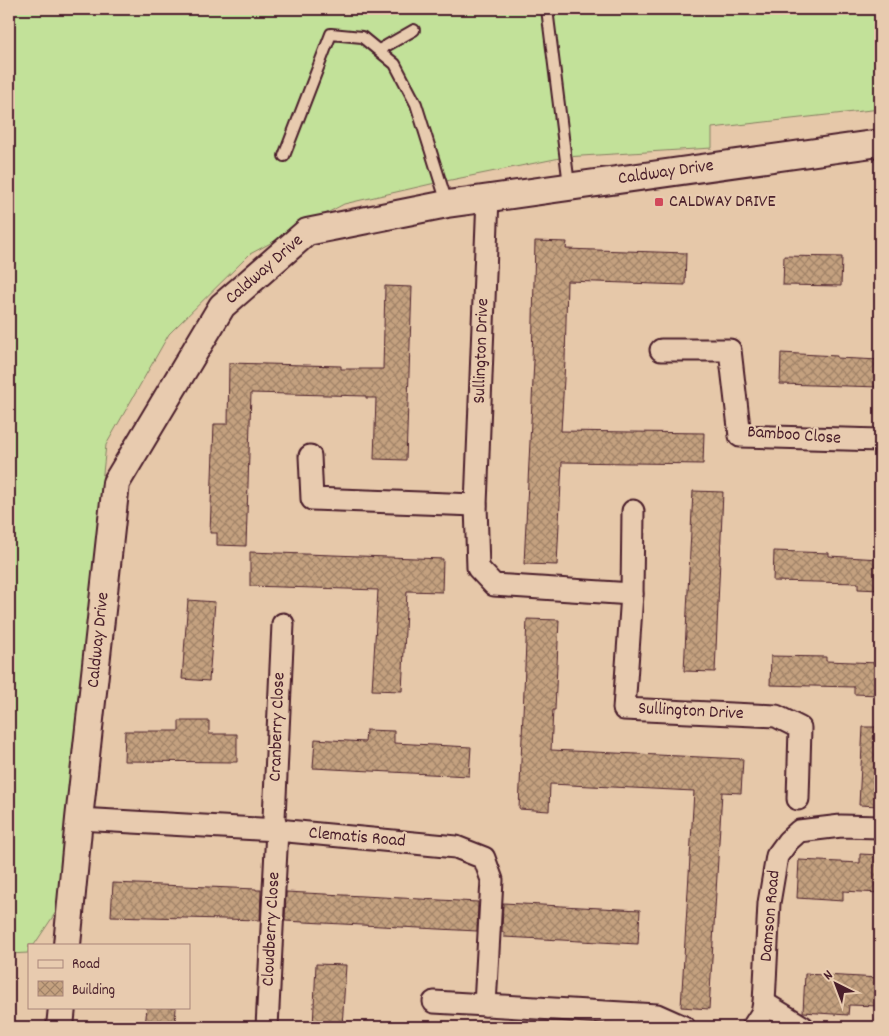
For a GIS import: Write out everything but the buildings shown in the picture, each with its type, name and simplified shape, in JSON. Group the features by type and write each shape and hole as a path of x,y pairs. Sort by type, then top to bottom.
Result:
{"street":[{"name":"Caldway Drive","path":"67,944 116,483 222,306 307,232 447,204 880,143"},
{"name":"Sullington Drive","path":"488,198 476,505 478,568 494,585 632,594"},
{"name":"Bamboo Close","path":"661,350 730,350 740,436 880,440"},
{"path":"310,456 312,499 476,505"},
{"name":"Sullington Drive","path":"633,511 632,594 624,709 776,716 800,728 798,799"},
{"name":"Cranberry Close","path":"277,830 274,818 283,624"},
{"name":"Clematis Road","path":"79,819 277,830 456,847 484,858 492,880 485,1005"},
{"name":"Damson Road","path":"757,1026 764,1002 769,903 777,856 788,841 799,832 841,826 880,827"},
{"name":"Cloudberry Close","path":"267,1027 277,830"},
{"path":"434,1002 657,1015 684,1027"},
{"path":"764,1002 803,1027"},
{"path":"60,1027 62,1008"}],"lane":[{"path":"547,9 569,186"},
{"path":"378,50 414,30"},
{"path":"284,156 331,34 362,37 395,64 416,104 447,204"}],"green space":[{"path":"9,9 880,9 880,109 712,128 712,148 565,157 344,204 250,254 169,334 106,445 56,912 35,944 28,944 28,953 9,954"}],"place":[{"name":"CALDWAY DRIVE","path":"659,202"}]}
